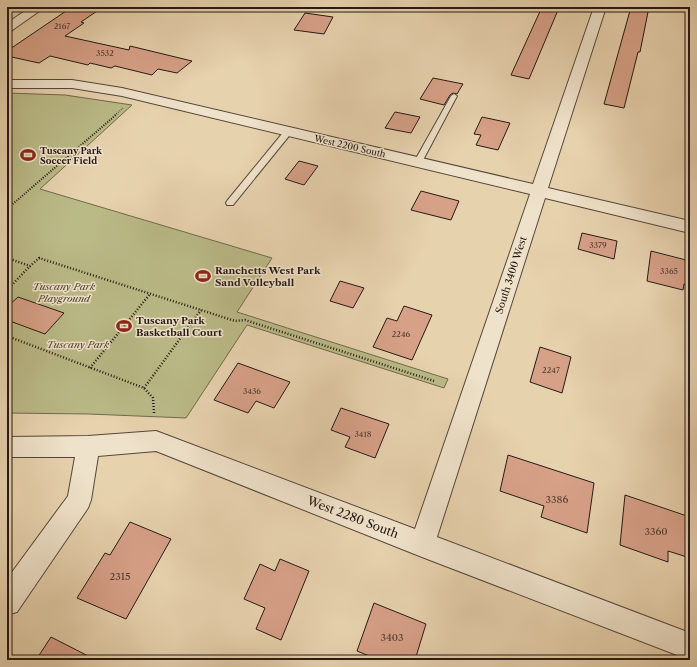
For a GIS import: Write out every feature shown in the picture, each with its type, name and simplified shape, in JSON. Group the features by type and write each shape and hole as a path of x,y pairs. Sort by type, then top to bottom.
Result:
{"street":[{"name":"South 3400 West","path":"422,544 600,7"},
{"path":"19,9 36,9"},
{"path":"7,28 36,9"},
{"name":"West 2200 South","path":"7,84 72,84 122,92 690,227"},
{"name":"West 2280 South","path":"7,447 88,446 156,441 690,647"},
{"path":"7,602 79,500 88,446"}],"lane":[{"path":"418,162 454,96"},
{"path":"230,203 288,131"}],"path":[{"path":"7,209 124,106"},
{"path":"7,258 30,266"},
{"path":"7,290 39,258 235,321 245,320 434,381"},
{"path":"90,368 150,293"},
{"path":"144,388 201,310"},
{"path":"7,336 144,388 153,398 154,413"}],"green space":[{"path":"7,93 65,95 132,105 40,189 272,258 237,312 448,379 444,388 247,325 186,418 89,414 7,413"}],"building":[{"path":"72,7 103,7 81,22 84,23 65,36 129,50 130,46 192,61 177,73 158,69 152,75 115,66 111,68 90,63 88,65 50,56 39,63 7,56 7,51"},
{"path":"542,7 558,10 529,79 511,75"},
{"path":"631,7 649,7 640,52 638,52 624,108 604,104"},
{"path":"305,13 333,17 324,34 294,30"},
{"path":"433,78 463,84 457,94 453,93 450,95 444,105 420,99"},
{"path":"395,112 420,117 411,133 385,128"},
{"path":"482,117 510,123 498,150 476,145 481,135 474,134"},
{"path":"299,161 318,166 304,185 285,179"},
{"path":"421,191 459,201 451,220 411,210"},
{"path":"582,233 617,241 614,259 578,249"},
{"path":"651,251 690,261 690,286 684,284 683,290 647,281"},
{"path":"340,281 364,288 353,308 330,301"},
{"path":"18,297 64,313 45,334 7,320 7,307"},
{"path":"404,306 432,315 412,360 373,347 387,318 397,321"},
{"path":"540,347 571,357 562,393 530,382"},
{"path":"238,363 290,382 274,408 256,401 248,413 214,400"},
{"path":"341,408 389,424 375,458 345,447 350,437 331,430"},
{"path":"508,455 594,483 587,533 541,517 544,506 500,491"},
{"path":"625,495 690,517 690,558 668,551 668,562 620,545"},
{"path":"130,522 171,539 126,619 77,598 105,553 110,555"},
{"path":"280,559 309,571 281,640 256,629 265,608 244,599 260,564 275,571"},
{"path":"374,603 426,624 415,660 379,660 357,651"},
{"path":"51,637 96,660 36,660"}],"place":[{"name":"Tuscany Park Soccer Field","path":"28,155"},
{"name":"Ranchetts West Park Sand Volleyball","path":"203,276"},
{"name":"Tuscany Park Basketball Court","path":"124,326"}],"park label":[{"name":"Tuscany Park Playground","path":"64,292"},
{"name":"Tuscany Park","path":"78,344"}]}
